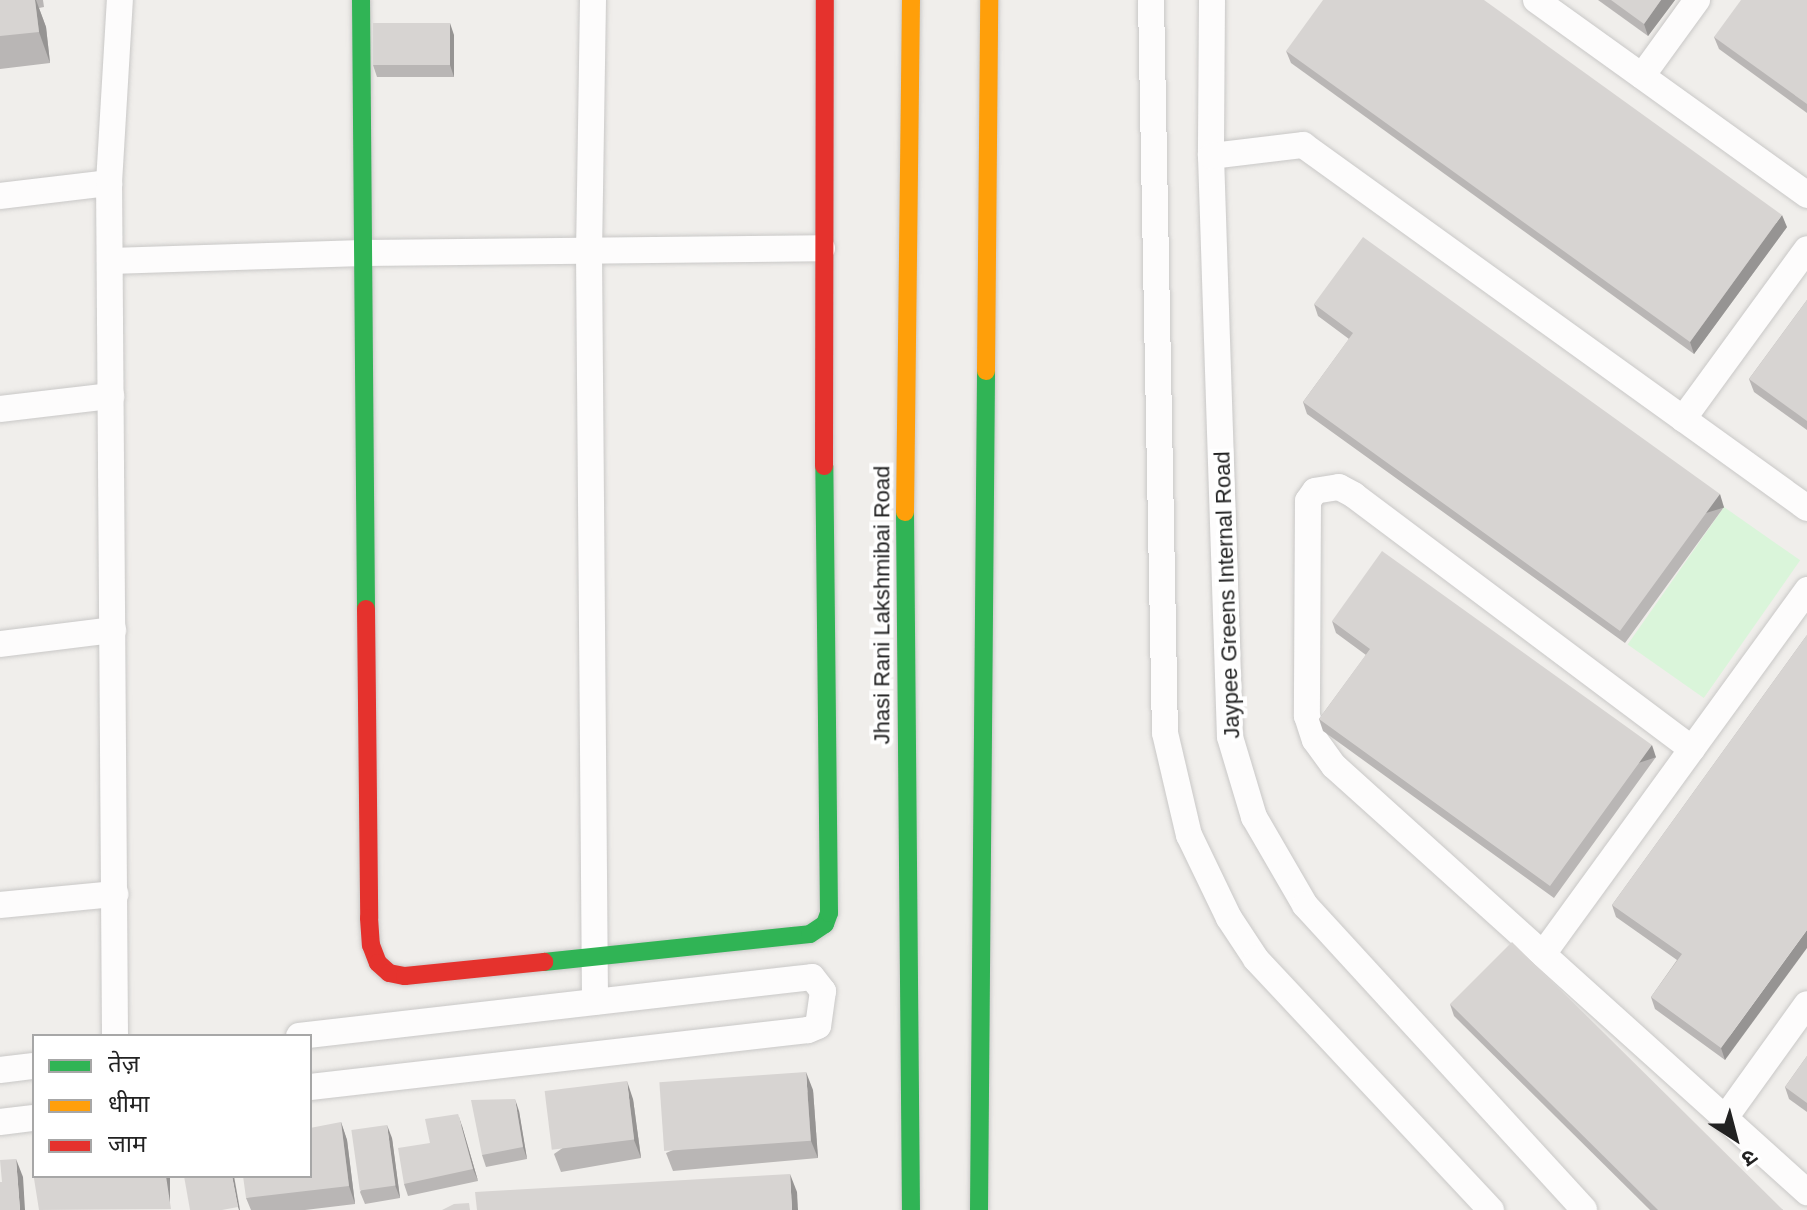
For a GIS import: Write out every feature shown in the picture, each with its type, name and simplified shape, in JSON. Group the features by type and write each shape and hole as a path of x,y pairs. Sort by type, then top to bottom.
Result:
{"main road":[{"path":"361,0 371,945 378,963 389,973 405,976 594,959 810,934 825,924 829,913 822,248 825,0"},
{"name":"Jhasi Rani Lakshmibai Road","path":"911,0 905,544 911,1210"},
{"path":"979,1210 989,0"}],"street":[{"path":"115,1034 109,183 120,0"},
{"path":"593,0 589,252 595,1002"},
{"path":"1151,0 1165,733 1189,835 1229,918 1256,959 1491,1210"},
{"name":"Jaypee Greens Internal Road","path":"1212,0 1211,156 1230,737 1254,817 1305,905 1584,1210"},
{"path":"1536,0 1807,195"},
{"path":"1642,76 1697,0"},
{"path":"1211,156 1303,145 1807,508"},
{"path":"0,196 109,183"},
{"path":"110,261 363,253 822,248"},
{"path":"1683,419 1807,249"},
{"path":"0,409 111,396"},
{"path":"1692,749 1354,495 1339,487 1315,491 1308,501 1307,716 1315,740 1334,766 1807,1192"},
{"path":"1543,954 1807,590"},
{"path":"0,644 113,630"},
{"path":"0,905 115,894"},
{"path":"312,1035 812,977 823,991 818,1026 808,1030 312,1087"},
{"path":"1725,1118 1807,1004"},
{"path":"0,1070 32,1066"},
{"path":"0,1122 32,1118"}],"green space":[{"path":"1724,507 1800,560 1704,698 1628,645"}],"building":[{"path":"0,0 35,0 39,32 0,36"},
{"path":"1323,0 1484,0 1782,215 1690,342 1286,51"},
{"path":"1611,0 1661,0 1644,24"},
{"path":"1741,0 1807,0 1807,104 1714,37"},
{"path":"373,23 450,23 450,65 373,65"},
{"path":"1363,237 1720,494 1620,631 1303,402 1353,333 1314,304"},
{"path":"1807,300 1807,421 1749,379"},
{"path":"1382,551 1652,745 1550,886 1319,719 1370,649 1332,621"},
{"path":"1807,635 1807,930 1721,1048 1651,997 1682,954 1612,905"},
{"path":"1512,942 1783,1210 1658,1210 1450,1004"},
{"path":"1807,1056 1807,1103 1785,1087"},
{"path":"806,1072 811,1141 664,1151 659,1082"},
{"path":"627,1081 634,1140 552,1150 545,1091"},
{"path":"515,1099 523,1147 482,1155 471,1100"},
{"path":"458,1114 473,1169 404,1184 398,1148 430,1143 425,1119"},
{"path":"341,1122 349,1186 246,1198 243,1178 312,1178 312,1128"},
{"path":"387,1125 395,1185 360,1190 351,1130"},
{"path":"16,1159 20,1210 0,1210 0,1160"},
{"path":"790,1174 792,1210 477,1210 475,1192"},
{"path":"34,1178 166,1178 171,1209 39,1210"},
{"path":"184,1178 232,1178 238,1207 190,1210"},
{"path":"469,1203 470,1210 442,1210 454,1204"}],"traffic: fast":[{"path":"361,0 366,609"},
{"path":"979,1210 986,371"},
{"path":"544,962 810,934 825,924 829,913 824,466"},
{"path":"905,512 911,1210"}],"traffic: slow":[{"path":"905,512 911,0"},
{"path":"986,371 989,0"}],"traffic: jam":[{"path":"824,466 825,0"},
{"path":"366,609 369,918 371,945 378,963 389,973 405,976 544,962"}]}
